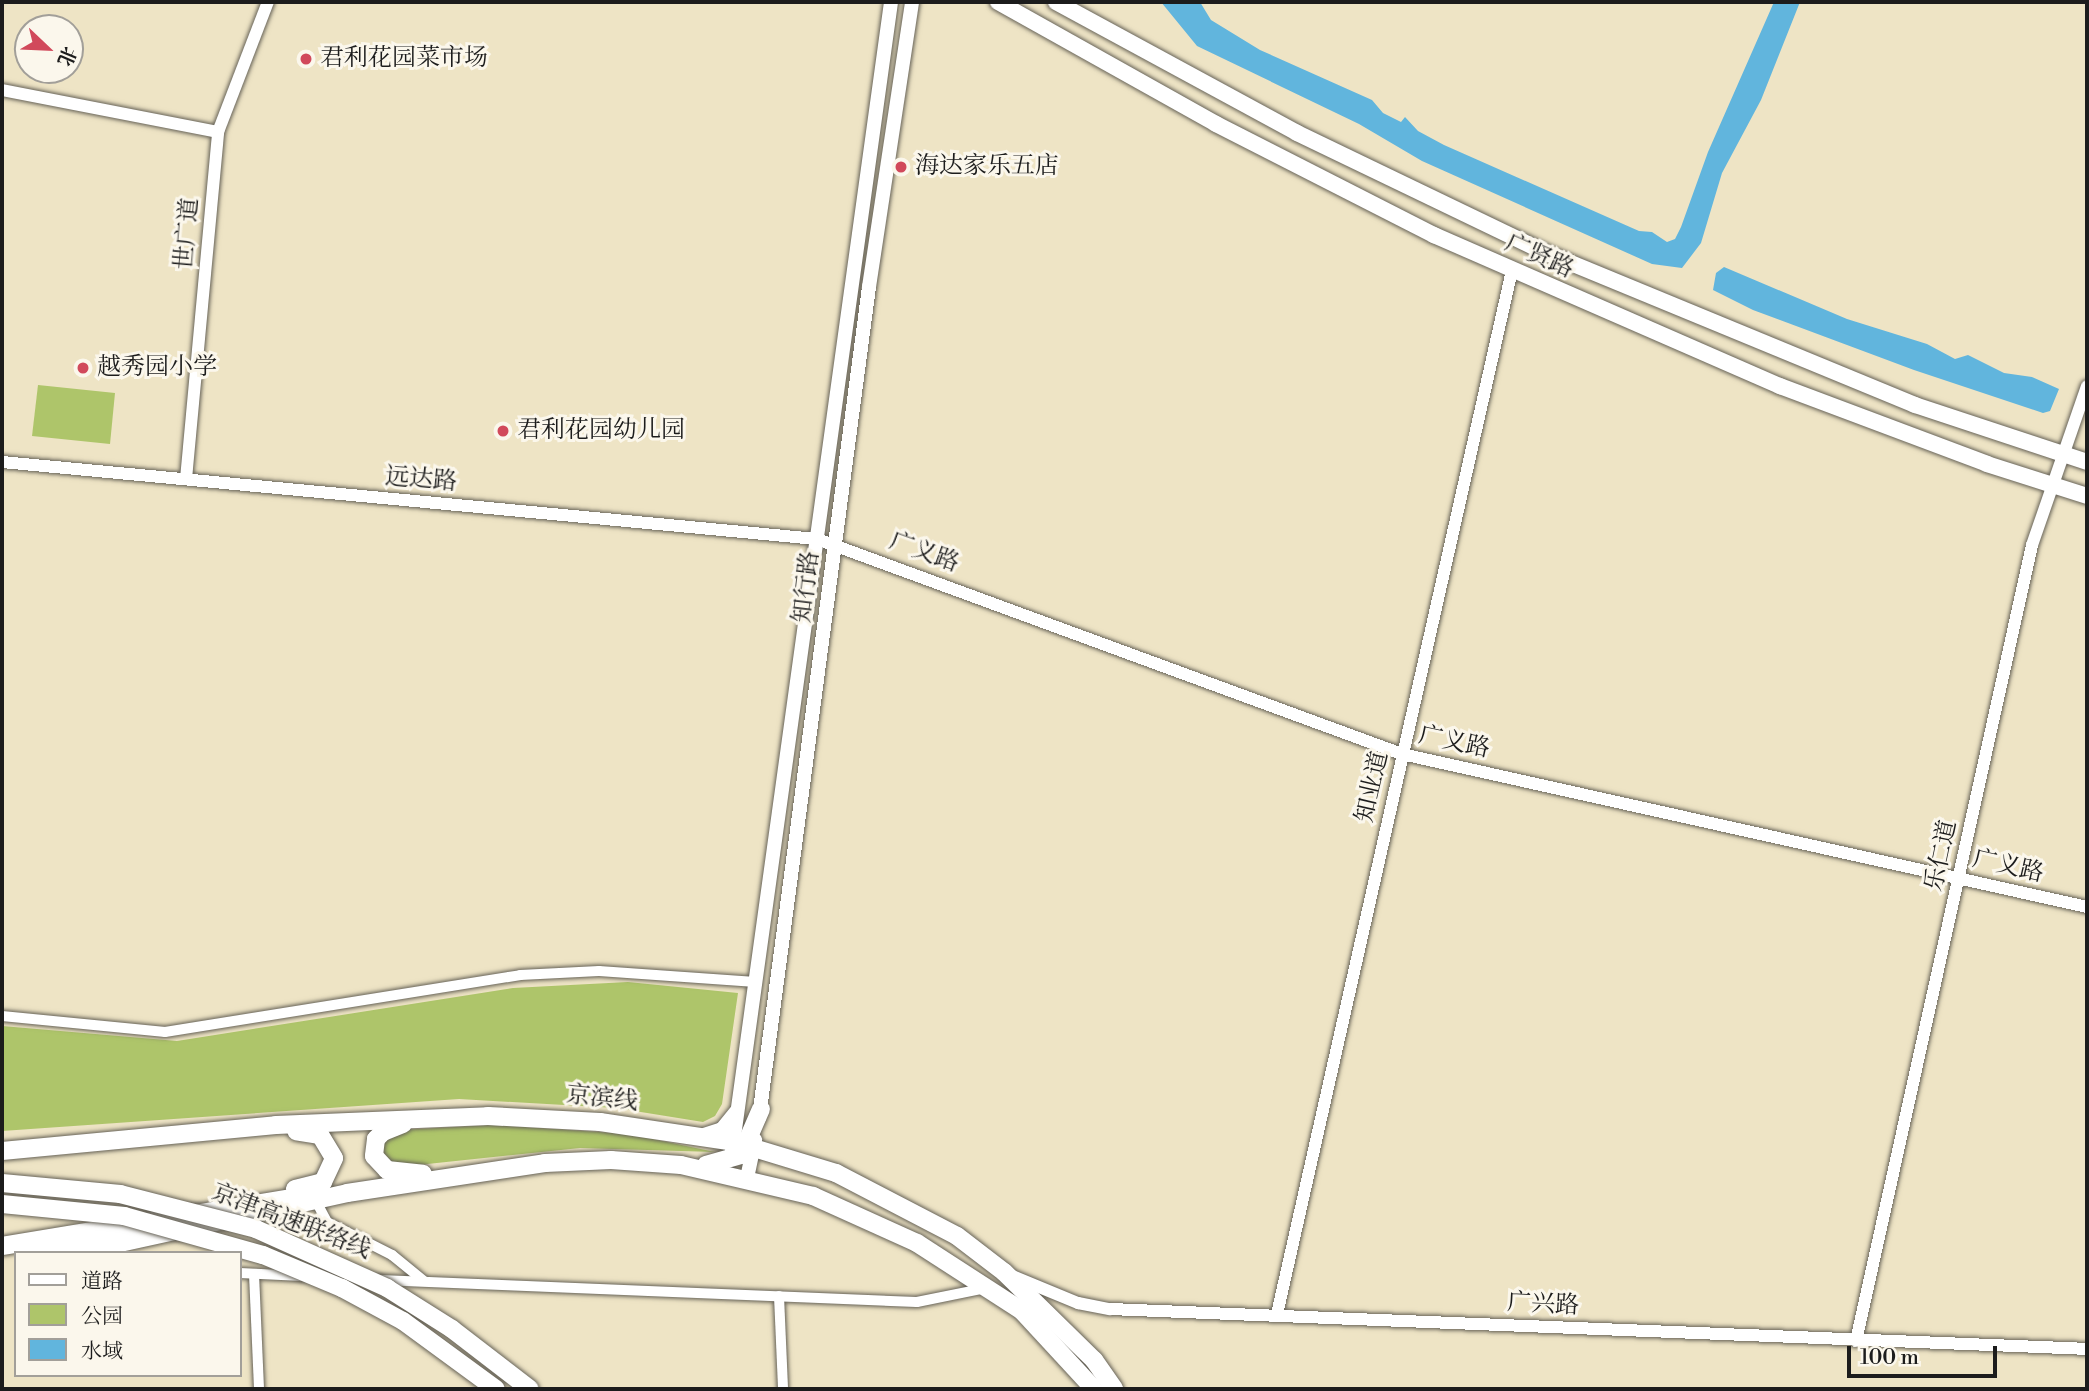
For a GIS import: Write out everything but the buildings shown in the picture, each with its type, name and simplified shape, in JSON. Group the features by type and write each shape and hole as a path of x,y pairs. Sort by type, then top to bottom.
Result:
{"highway":[{"path":"729,1168 746,1145 761,1109"},
{"path":"464,1175 396,1173 379,1164 374,1147 391,1126 476,1116"},
{"name":"京滨线","path":"2,1151 224,1130 476,1116 600,1122 746,1145 836,1173 898,1202 957,1236 1003,1272 1094,1360 1114,1389"},
{"path":"224,1130 310,1132 326,1140 334,1158 323,1182 238,1205"},
{"path":"2,1246 238,1205 347,1193 579,1160 729,1168 747,1178 813,1196 871,1219 990,1287 1043,1331 1094,1389"},
{"name":"京津高速联络线","path":"2,1183 120,1194 256,1229 387,1287 452,1329 530,1389"},
{"path":"50,1251 120,1243 317,1203 347,1193"},
{"name":"京津高速联络线","path":"2,1203 124,1216 263,1255 342,1288 402,1321 496,1389"},
{"path":"990,1287 1003,1272"}],"main road":[{"name":"知行路","path":"747,1178 746,1145 740,1104 891,2"},
{"name":"知行路","path":"761,1109 835,543 912,2"},
{"name":"广贤路","path":"998,2 1314,176 1512,270 1768,381 2050,485 2087,496"},
{"name":"广贤路","path":"1056,2 1285,127 1494,230 1828,370 2087,462"},
{"path":"701,1136 722,1129 740,1104"}],"street":[{"name":"世广道","path":"186,479 218,132 268,2"},
{"path":"2,90 218,132"},
{"name":"知业道","path":"1277,1314 1512,270"},
{"name":"乐仁道","path":"1856,1341 2032,545 2060,454 2087,386"},
{"name":"远达路","path":"2,462 817,539 835,543"},
{"name":"广义路","path":"835,543 1402,754 2087,907"},
{"path":"2,1016 165,1032 520,975 635,972 756,982"},
{"path":"317,1203 327,1222 392,1255 424,1282"},
{"name":"广兴路","path":"1003,1272 1078,1303 1110,1309 2087,1349"},
{"path":"242,1273 917,1302 990,1287"},
{"path":"254,1274 259,1389"},
{"path":"779,1296 783,1389"}],"green space":[{"path":"38,385 115,393 110,444 32,436"},
{"path":"628,982 738,993 722,1104 715,1116 703,1122 616,1108 459,1099 2,1131 2,1026 177,1041 513,988"},
{"path":"492,1125 629,1134 715,1152 580,1148 399,1167 383,1155 384,1140 400,1130"}],"water":[{"path":"1161,2 1200,2 1211,20 1260,50 1372,100 1383,113 1401,122 1405,117 1418,131 1444,145 1639,231 1652,232 1667,242 1675,239 1681,227 1708,152 1774,2 1800,2 1761,100 1722,173 1701,243 1682,268 1652,264 1422,161 1359,124 1197,46"},
{"path":"1724,267 1847,319 1927,344 1955,359 1968,355 2004,373 2032,377 2059,389 2050,411 2043,413 1914,370 1753,310 1713,290 1716,273"}],"place":[{"name":"君利花园菜市场","path":"306,59"},
{"name":"海达家乐五店","path":"901,167"},
{"name":"越秀园小学","path":"83,368"},
{"name":"君利花园幼儿园","path":"503,431"}]}
